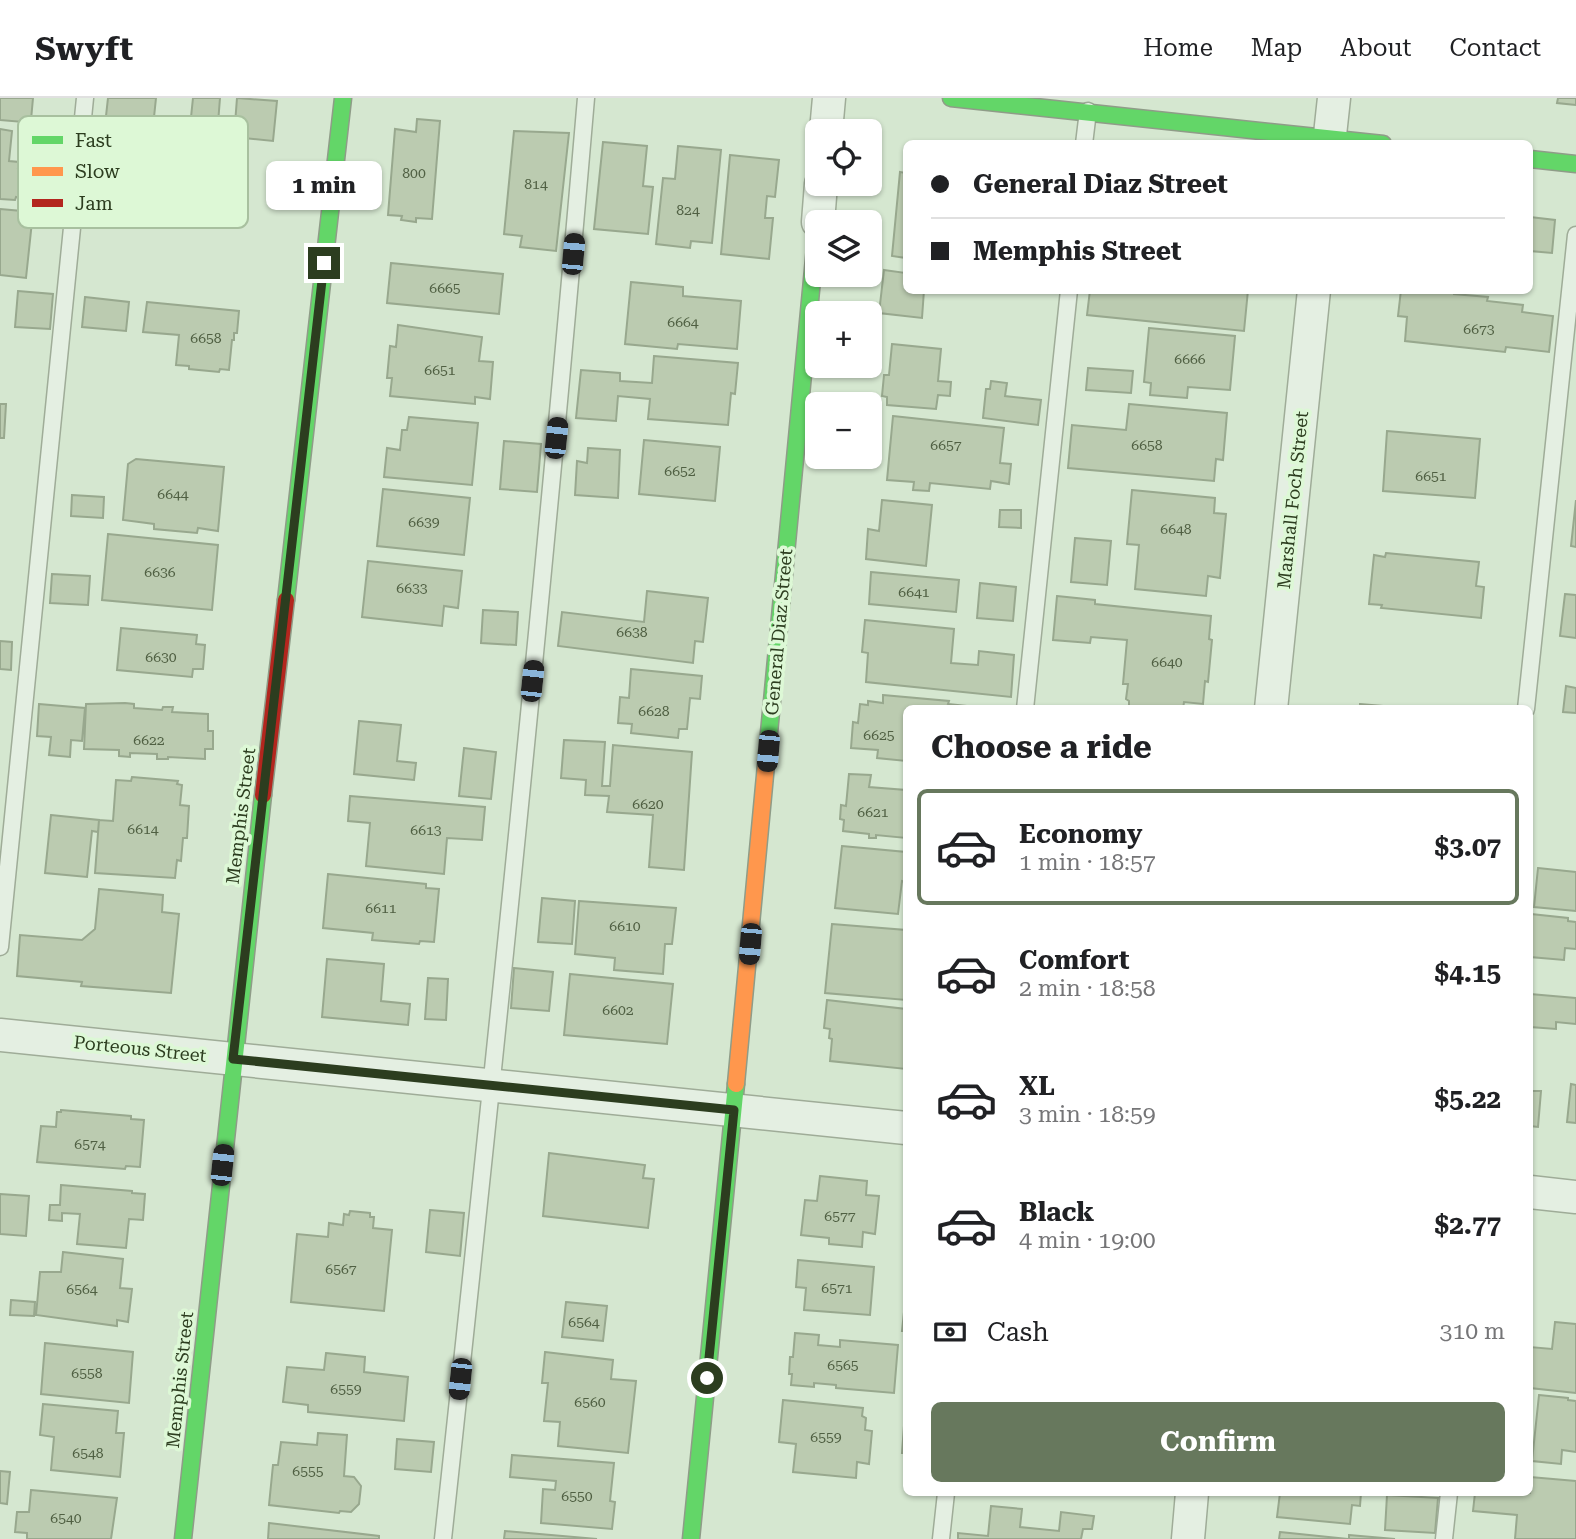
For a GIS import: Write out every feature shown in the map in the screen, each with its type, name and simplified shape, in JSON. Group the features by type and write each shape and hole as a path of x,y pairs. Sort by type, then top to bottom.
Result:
{"street":[{"name":"Memphis Street","path":"183,1539 233,1059 343,98"},
{"path":"827,119 829,98"},
{"path":"951,98 1088,105 1322,140"},
{"path":"1329,140 1334,98"},
{"path":"1533,159 1576,164"},
{"name":"General Diaz Street","path":"691,1539 811,287"},
{"name":"Marshall Foch Street","path":"1271,705 1314,294"},
{"name":"Porteous Street","path":"0,1035 903,1128"},
{"path":"1533,1192 1576,1197"},
{"path":"1188,1539 1192,1496"}],"lane":[{"path":"83,116 85,98"},
{"path":"443,1539 492,1085 586,98"},
{"path":"1084,140 1088,105"},
{"path":"0,947 72,228"},
{"path":"1526,705 1576,235"},
{"path":"1025,705 1069,294"},
{"path":"942,1539 946,1496"},
{"path":"1444,1539 1449,1496"}],"building":[{"path":"0,98 33,98 31,116 18,116 18,122 0,120"},
{"path":"108,98 156,98 154,116 106,116"},
{"path":"193,98 220,98 219,116 191,116"},
{"path":"237,98 277,101 273,141 248,138 248,116 236,116"},
{"path":"1558,98 1576,98 1576,105 1557,103"},
{"path":"417,119 440,121 432,219 416,218 416,222 401,220 402,216 388,215 395,129 416,132"},
{"path":"0,129 12,131 9,161 18,162 18,197 15,200 0,199"},
{"path":"514,131 569,133 556,251 520,247 522,236 504,234"},
{"path":"603,142 647,146 643,186 653,187 648,234 594,229"},
{"path":"678,146 721,150 712,243 691,241 690,248 656,244 663,178 675,179"},
{"path":"730,155 779,160 775,197 767,196 765,218 773,218 769,259 721,254"},
{"path":"900,172 903,172 903,258 892,256"},
{"path":"0,209 18,211 18,228 31,228 26,278 0,275"},
{"path":"1533,217 1555,220 1552,253 1533,251"},
{"path":"391,263 503,274 499,314 387,303"},
{"path":"884,270 903,273 903,294 924,294 922,318 882,313 880,301"},
{"path":"631,282 683,287 683,296 741,301 737,349 678,344 677,349 625,344"},
{"path":"18,291 53,294 50,329 15,327"},
{"path":"1090,294 1248,294 1244,331 1087,315"},
{"path":"1401,294 1488,297 1487,301 1523,305 1522,312 1553,316 1549,352 1506,347 1505,352 1405,341 1407,317 1398,316"},
{"path":"85,297 129,302 126,331 82,327"},
{"path":"147,302 239,311 229,370 220,369 219,372 176,365 179,335 143,332"},
{"path":"398,325 482,337 479,361 493,362 490,399 475,397 475,404 390,396 392,378 387,378 390,346 396,347"},
{"path":"1149,328 1235,336 1230,390 1188,387 1187,398 1150,395 1151,383 1144,382"},
{"path":"892,344 941,349 938,381 951,382 950,396 938,395 936,409 887,405 887,397 882,396 884,375 889,375"},
{"path":"654,356 738,363 735,394 731,393 728,425 648,419 650,399 618,396 616,421 576,418 581,370 620,373 620,381 652,383"},
{"path":"1088,368 1133,371 1131,393 1086,390"},
{"path":"991,381 1007,383 1005,396 1041,400 1038,425 983,418 986,389 990,389"},
{"path":"0,404 6,404 4,438 0,438"},
{"path":"1129,404 1227,413 1223,460 1216,459 1214,481 1068,468 1072,425 1126,430"},
{"path":"893,416 1004,428 1000,463 1011,464 1009,484 991,481 990,489 930,483 929,491 913,490 914,482 887,480"},
{"path":"409,417 478,423 472,485 384,477 387,448 400,450 402,430 407,430"},
{"path":"1387,431 1480,439 1475,498 1383,491"},
{"path":"644,440 720,447 715,501 639,494"},
{"path":"504,441 541,444 537,492 500,489"},
{"path":"588,448 620,450 618,498 575,495 577,461 587,463"},
{"path":"136,459 224,467 218,531 198,528 197,533 154,529 154,524 123,520 128,464"},
{"path":"383,489 470,498 464,555 377,546"},
{"path":"1132,490 1215,498 1214,513 1226,514 1220,578 1208,576 1206,596 1135,589 1139,545 1127,544"},
{"path":"72,495 104,497 103,518 71,516"},
{"path":"882,500 932,505 926,566 866,559 868,529 879,531"},
{"path":"1576,500 1576,547 1571,546"},
{"path":"1000,510 1021,510 1021,528 999,527"},
{"path":"108,534 218,545 212,610 102,600"},
{"path":"1075,538 1111,541 1107,585 1071,582"},
{"path":"1386,553 1479,562 1476,586 1484,587 1481,618 1381,608 1382,605 1369,604 1374,555 1385,557"},
{"path":"368,561 462,571 458,608 444,606 442,626 362,617"},
{"path":"871,572 959,580 956,612 869,604"},
{"path":"52,574 90,576 88,605 50,603"},
{"path":"980,583 1016,587 1013,621 977,618"},
{"path":"647,591 708,598 703,642 695,641 693,663 558,646 562,612 644,622"},
{"path":"1565,594 1576,595 1576,638 1560,636"},
{"path":"1057,596 1095,600 1095,604 1211,616 1209,639 1212,640 1203,704 1184,702 1184,705 1129,705 1126,699 1128,684 1123,684 1127,640 1091,637 1090,643 1053,640"},
{"path":"483,610 518,612 516,645 481,643"},
{"path":"865,620 954,629 951,663 978,665 979,651 1014,655 1011,697 866,682 868,653 862,652"},
{"path":"121,628 197,635 196,644 205,645 203,669 193,669 192,677 117,670"},
{"path":"0,641 12,642 11,670 0,669"},
{"path":"631,669 702,676 700,699 690,698 687,729 679,729 678,738 631,733 632,724 618,723 620,697 629,698"},
{"path":"1566,686 1576,688 1576,713 1563,712"},
{"path":"883,695 949,701 948,704 957,705 903,705 903,761 877,758 878,750 851,748 853,722 858,723 860,704 868,705 868,701 883,703"},
{"path":"39,704 85,708 82,741 71,740 70,757 49,755 51,737 37,736"},
{"path":"86,704 134,704 134,708 162,710 163,707 173,707 172,712 208,714 208,731 213,731 213,749 205,749 205,759 157,759 157,754 130,753 130,757 119,756 119,750 84,749"},
{"path":"359,721 401,725 397,761 416,763 414,780 354,774"},
{"path":"564,740 605,742 602,786 610,786 613,745 692,752 684,870 649,867 653,815 607,812 609,796 585,795 586,780 561,778"},
{"path":"464,748 496,752 491,799 459,796"},
{"path":"849,774 871,775 869,787 903,790 903,838 876,835 876,838 869,838 869,834 843,831 841,805 846,806"},
{"path":"132,777 178,781 177,784 182,785 180,805 189,806 187,838 183,838 181,861 177,860 175,878 95,873 99,820 113,821 116,780 131,781"},
{"path":"350,796 485,807 482,840 447,838 444,874 366,866 370,823 348,821"},
{"path":"51,815 99,820 98,832 92,831 87,877 45,873"},
{"path":"842,846 903,852 903,881 898,914 835,908"},
{"path":"1538,868 1576,872 1576,911 1534,907"},
{"path":"328,874 426,884 426,888 439,889 434,942 420,941 419,944 372,940 373,933 323,928"},
{"path":"99,889 163,895 162,912 179,914 171,993 81,986 82,982 17,976 20,935 82,940 95,929"},
{"path":"542,898 575,901 572,944 538,942"},
{"path":"579,901 676,908 672,944 665,944 663,974 614,970 615,958 575,954"},
{"path":"1533,914 1568,918 1568,921 1576,922 1576,949 1565,948 1564,960 1533,957"},
{"path":"832,924 903,930 903,1000 825,993"},
{"path":"327,959 384,964 381,1001 410,1004 408,1025 322,1017"},
{"path":"514,968 553,972 549,1011 511,1008"},
{"path":"570,974 673,984 667,1044 564,1035"},
{"path":"428,978 448,979 446,1020 425,1019"},
{"path":"1533,994 1576,998 1576,1024 1556,1022 1556,1029 1533,1027"},
{"path":"827,1000 903,1009 903,1069 830,1061 832,1039 829,1038 830,1029 824,1028"},
{"path":"1571,1084 1576,1085 1576,1123 1567,1122"},
{"path":"1533,1091 1541,1091 1538,1127 1533,1126"},
{"path":"61,1110 131,1116 131,1119 144,1120 140,1167 126,1166 125,1169 37,1162 41,1126 56,1127 57,1112"},
{"path":"549,1153 645,1165 643,1178 654,1179 648,1228 543,1216"},
{"path":"820,1176 867,1181 866,1195 879,1196 875,1234 863,1232 862,1247 829,1244 829,1238 801,1235 805,1200 817,1201"},
{"path":"61,1185 145,1194 143,1220 129,1219 126,1248 77,1244 80,1214 62,1213 62,1221 49,1220 50,1205 60,1205"},
{"path":"0,1194 29,1196 26,1236 0,1234"},
{"path":"430,1210 464,1213 460,1256 426,1252"},
{"path":"350,1211 370,1213 370,1217 374,1217 373,1228 392,1230 384,1311 291,1302 297,1234 328,1237 329,1223 343,1225 344,1214 349,1215"},
{"path":"63,1252 123,1259 120,1288 132,1289 128,1322 117,1320 117,1326 36,1315 40,1272 61,1272"},
{"path":"798,1260 874,1267 870,1315 804,1310 806,1288 796,1287"},
{"path":"11,1300 35,1302 34,1316 10,1315"},
{"path":"566,1302 607,1306 603,1341 562,1337"},
{"path":"1555,1322 1576,1324 1576,1393 1533,1388 1533,1347 1552,1349"},
{"path":"795,1333 819,1335 818,1345 840,1347 840,1340 898,1345 894,1393 836,1388 836,1385 814,1383 814,1387 791,1385 790,1357 793,1357"},
{"path":"45,1343 133,1352 129,1403 41,1394"},
{"path":"545,1352 613,1360 611,1379 636,1381 628,1453 558,1446 560,1422 544,1421 548,1383 542,1383"},
{"path":"326,1353 365,1357 364,1372 408,1377 404,1421 308,1412 308,1405 283,1402 287,1367 324,1370"},
{"path":"1539,1395 1576,1401 1576,1452 1562,1450 1561,1464 1533,1461"},
{"path":"783,1400 863,1408 865,1430 872,1431 869,1464 857,1462 856,1478 793,1472 796,1444 779,1442"},
{"path":"43,1404 118,1411 116,1433 124,1433 120,1477 51,1470 54,1437 40,1435"},
{"path":"318,1433 347,1435 344,1476 354,1477 361,1486 359,1504 351,1512 339,1513 269,1505 273,1465 278,1465 281,1442 317,1445"},
{"path":"397,1439 434,1442 431,1472 395,1469"},
{"path":"512,1455 614,1463 610,1501 615,1502 612,1529 541,1523 543,1489 555,1490 556,1481 510,1477"},
{"path":"0,1471 10,1472 7,1504 0,1503"},
{"path":"1533,1477 1576,1481 1576,1539 1515,1539 1517,1515 1473,1511 1475,1496 1533,1496"},
{"path":"31,1490 117,1498 111,1539 27,1539 27,1533 15,1532 17,1512 29,1512"},
{"path":"1280,1496 1361,1496 1360,1506 1352,1505 1350,1524 1277,1517"},
{"path":"1387,1496 1438,1498 1435,1533 1385,1530"},
{"path":"991,1506 1022,1509 1020,1527 1059,1531 1061,1512 1094,1516 1092,1529 1083,1529 1081,1539 958,1539 958,1533 988,1536"},
{"path":"269,1523 379,1536 379,1539 268,1539"},
{"path":"505,1531 597,1539 504,1539"},
{"path":"1280,1532 1348,1539 1279,1539"},
{"path":"1349,1535 1395,1539 1349,1539"}],"traffic: fast":[{"path":"286,600 343,98"},
{"path":"951,98 1345,140"},
{"path":"1533,159 1576,164"},
{"path":"767,754 811,287"},
{"path":"183,1539 263,795"},
{"path":"691,1539 736,1084"}],"traffic: slow":[{"path":"736,1084 767,754"}],"traffic: jam":[{"path":"263,795 286,600"}],"route":[{"path":"324,263 233,1059 734,1110 707,1378"}]}
